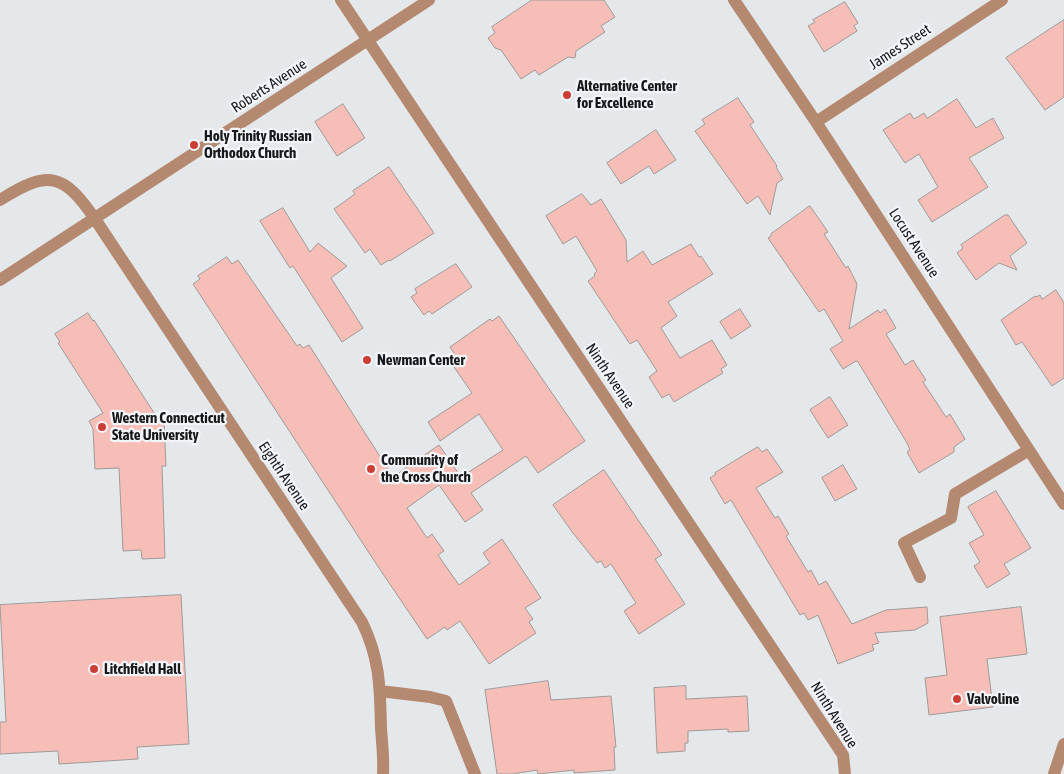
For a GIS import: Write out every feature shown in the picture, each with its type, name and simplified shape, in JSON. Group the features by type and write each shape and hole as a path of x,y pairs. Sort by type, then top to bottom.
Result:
{"street":[{"name":"Ninth Avenue","path":"340,0 843,755 845,774"},
{"name":"Roberts Avenue","path":"0,280 429,0"},
{"name":"Locust Avenue","path":"734,0 816,122 1064,504"},
{"name":"James Street","path":"816,122 1002,0"},
{"name":"Eighth Avenue","path":"0,200 35,182 51,179 65,184 82,201 95,219 362,622 377,661 383,774"},
{"path":"920,577 904,543 951,518 955,494 1029,450"},
{"path":"380,691 430,697 446,701 475,774"},
{"path":"1054,774 1064,744"}],"building":[{"path":"532,0 604,0 615,17 601,26 605,32 576,51 575,58 568,57 539,75 535,70 521,79 501,50 495,48 488,38 495,33 492,27"},
{"path":"845,2 858,23 854,26 857,31 824,52 808,26 815,22 813,20"},
{"path":"1064,20 1064,97 1045,110 1006,58"},
{"path":"738,98 754,122 750,125 777,166 783,179 777,183 770,215 758,196 747,204 695,131 705,124 702,120"},
{"path":"957,99 976,128 993,118 1004,138 969,158 988,187 932,222 918,200 938,187 919,154 905,163 883,130 910,113 914,119 924,113 927,118"},
{"path":"343,104 365,138 337,156 315,122"},
{"path":"656,130 676,160 654,174 649,166 621,184 607,163"},
{"path":"389,167 434,233 381,265 370,249 365,253 334,209 355,194 353,191"},
{"path":"582,194 591,205 601,199 626,240 627,262 643,251 652,265 691,244 699,257 701,256 713,274 668,302 677,316 661,328 680,358 712,340 727,365 721,369 723,373 674,402 669,394 662,398 649,377 657,371 637,340 630,344 588,281 595,276 594,274 597,271 576,236 563,244 546,216"},
{"path":"810,206 828,232 824,234 846,268 848,266 857,284 849,329 878,310 880,313 885,309 896,328 886,334 905,365 913,360 926,380 923,382 946,417 950,414 965,439 954,447 954,452 919,473 907,452 910,450 907,443 858,362 856,361 843,369 830,349 843,341 824,309 819,312 768,238"},
{"path":"283,208 310,252 318,243 347,266 331,278 363,328 342,342 293,266 290,268 260,221"},
{"path":"1005,215 1008,215 1027,243 1010,256 1017,270 999,263 976,280 957,253 963,248 961,245"},
{"path":"227,257 232,264 238,260 297,346 300,344 303,348 309,345 393,477 439,445 461,477 503,450 479,414 440,441 428,422 472,393 447,357 454,353 450,347 490,319 492,321 499,316 585,441 538,473 526,456 471,493 483,510 465,522 439,485 407,508 427,538 432,534 444,551 438,555 459,585 490,563 483,553 502,539 541,598 525,608 533,619 529,622 536,633 489,664 460,621 447,630 445,627 427,639 193,284 200,279 198,276"},
{"path":"456,264 472,287 432,314 429,311 424,315 411,297 417,293 415,289"},
{"path":"1056,290 1064,303 1064,378 1052,386 1022,342 1016,345 1001,320 1035,296 1040,295 1042,299"},
{"path":"740,309 751,326 731,339 720,322"},
{"path":"88,313 160,422 164,421 166,466 162,466 165,558 142,559 141,550 123,551 119,468 95,469 93,429 89,421 103,413 58,343 60,342 55,334"},
{"path":"830,397 848,425 828,438 810,410"},
{"path":"758,447 762,452 767,449 783,472 756,488 775,518 778,516 789,534 786,536 808,572 811,570 819,585 826,581 852,624 886,610 927,607 928,623 915,630 875,633 879,643 872,645 874,650 838,664 818,615 808,620 804,613 800,615 731,500 725,504 710,478"},
{"path":"843,465 857,489 835,501 822,478"},
{"path":"604,470 662,555 655,559 685,604 639,634 624,611 636,603 611,564 605,568 601,561 597,563 553,505"},
{"path":"996,491 1031,548 1004,564 1010,574 987,588 974,566 980,562 969,543 984,535 968,507"},
{"name":"Litchfield Hall","path":"181,595 189,744 137,747 138,759 59,764 58,751 0,754 0,722 6,722 0,605"},
{"path":"1021,607 1027,654 987,659 993,707 929,715 925,678 947,675 940,617"},
{"path":"548,681 551,700 611,696 616,747 614,747 615,770 574,773 574,770 538,774 537,770 497,774 485,690"},
{"path":"686,686 686,699 747,696 749,731 728,732 728,729 688,731 688,743 685,743 685,751 657,753 654,688"}],"place":[{"name":"Alternative Center for Excellence","path":"567,95"},
{"name":"Holy Trinity Russian Orthodox Church","path":"194,145"},
{"name":"Newman Center","path":"367,360"},
{"name":"Western Connecticut State University","path":"102,427"},
{"name":"Community of the Cross Church","path":"371,469"},
{"name":"Litchfield Hall","path":"94,669"},
{"name":"Valvoline","path":"957,699"}]}
